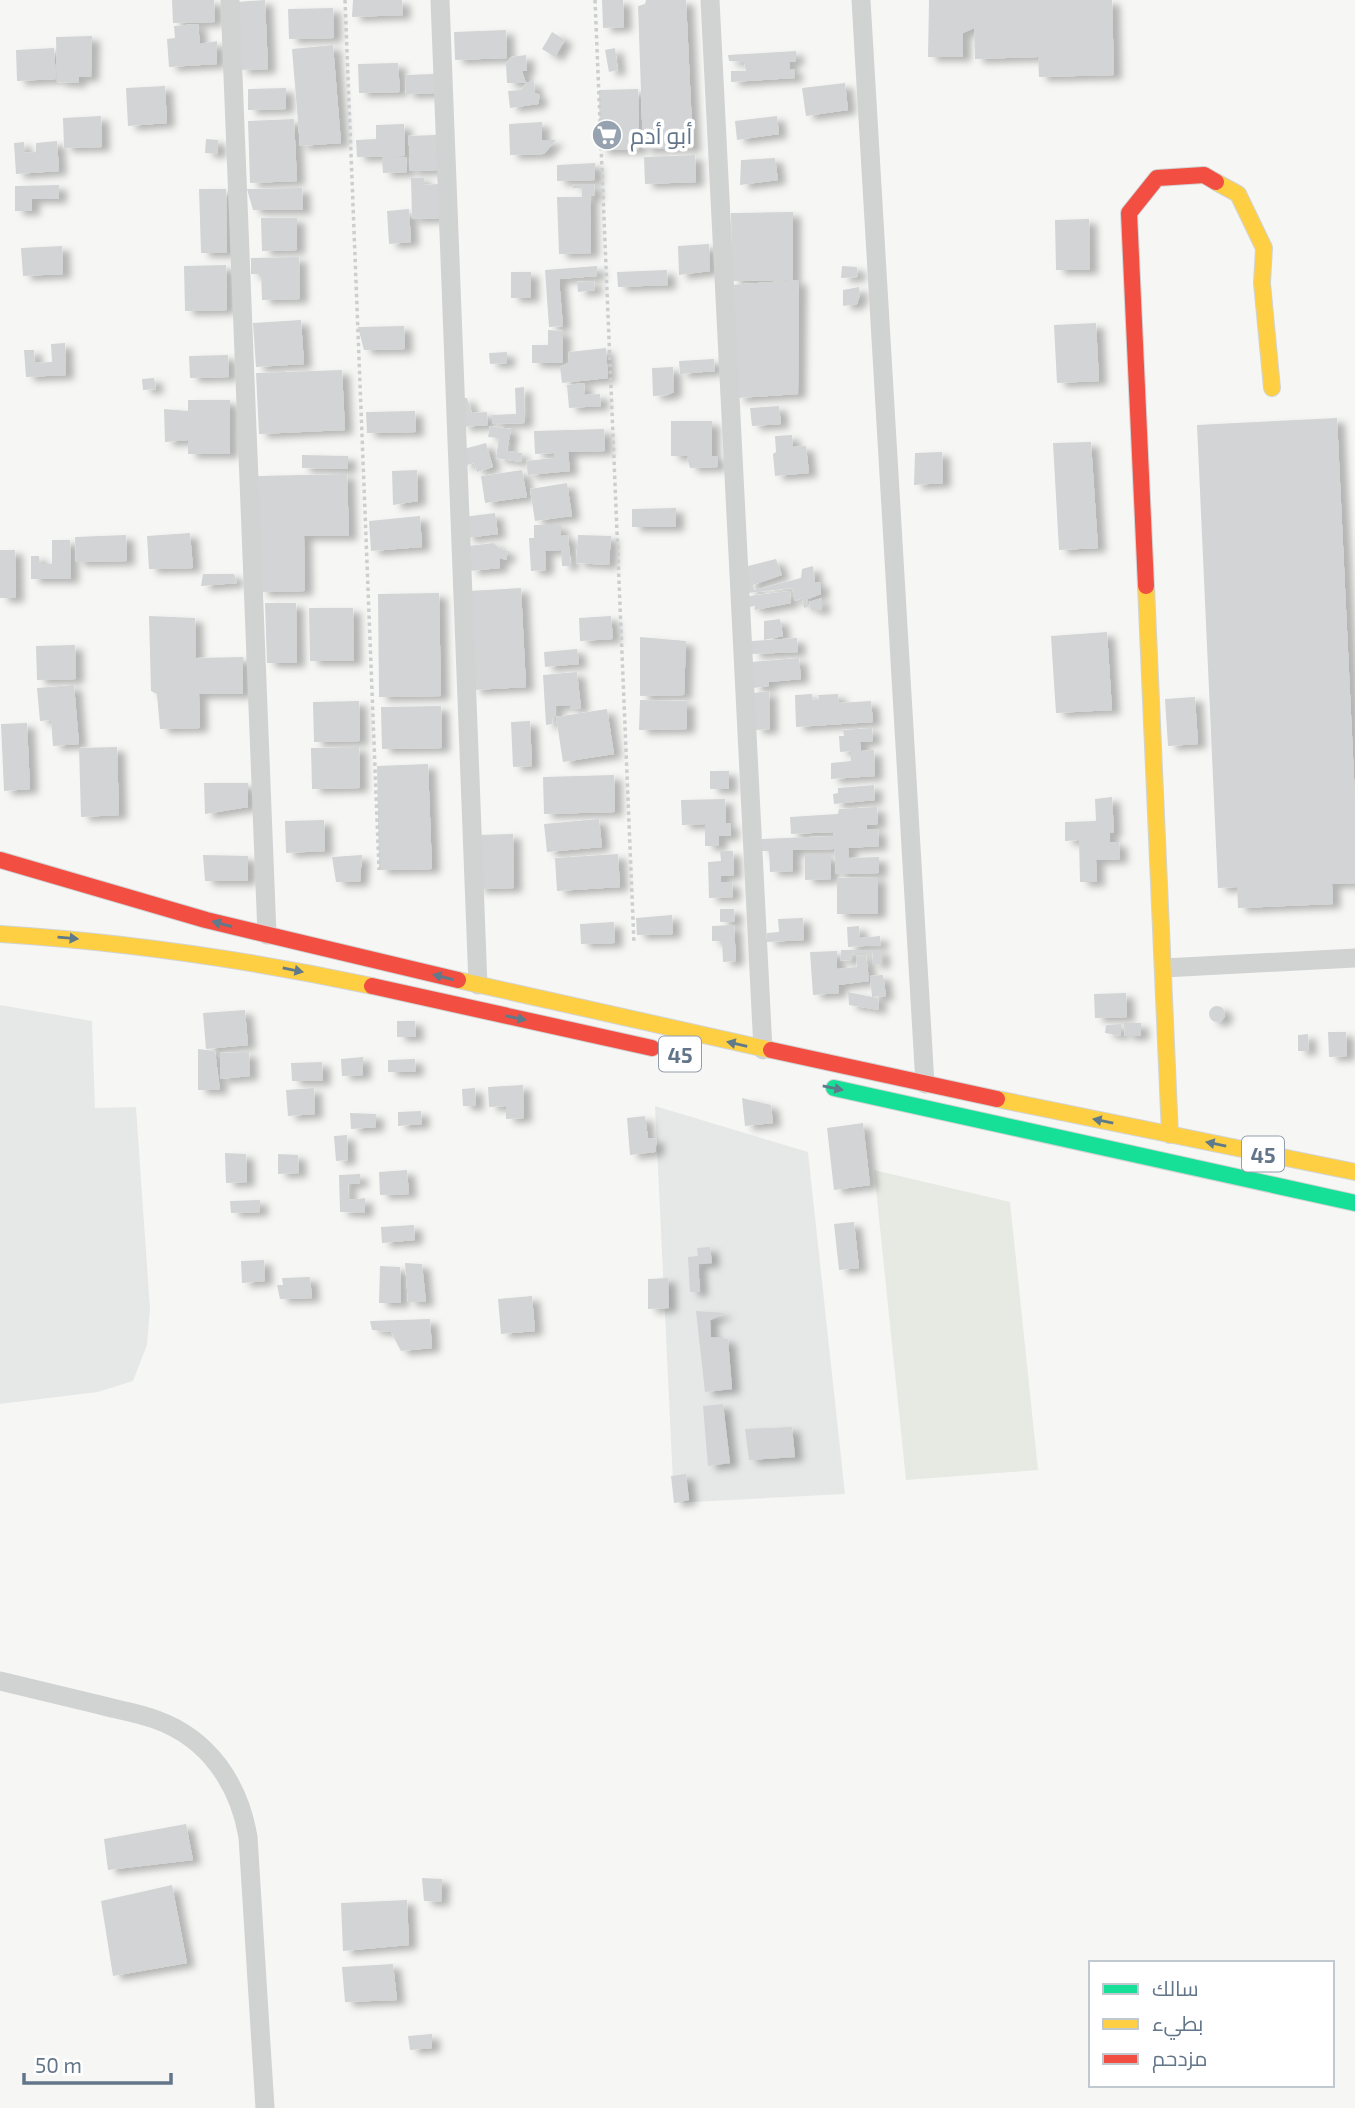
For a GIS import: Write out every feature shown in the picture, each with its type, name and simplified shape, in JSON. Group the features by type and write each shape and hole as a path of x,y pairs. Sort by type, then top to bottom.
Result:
{"main road":[{"path":"1170,1135 1129,213 1157,178 1204,176 1238,194 1264,248 1262,283 1272,388"},
{"name":"45","path":"0,860 146,904 478,985 763,1050 1355,1172"},
{"name":"45","path":"0,934 110,941 241,960 662,1050"},
{"name":"45","path":"812,1083 1355,1203"}],"street":[{"path":"230,0 267,935"},
{"path":"440,0 478,985"},
{"path":"710,0 763,1050"},
{"path":"861,0 925,1084"},
{"path":"1164,968 1355,958"},
{"path":"0,1681 156,1719 191,1738 219,1765 230,1781 239,1799 248,1837 265,2108"}],"path":[{"path":"345,0 379,870"},
{"path":"595,0 634,944"}],"shaded area":[{"path":"0,1005 92,1021 95,1108 136,1107 150,1309 147,1345 133,1381 98,1392 0,1404"},
{"path":"655,1106 808,1152 845,1494 674,1503"},
{"path":"874,1170 1010,1202 1038,1470 906,1480"}],"building":[{"path":"172,0 214,0 215,22 173,23"},
{"path":"265,0 268,69 240,70 237,2"},
{"path":"353,0 402,0 403,15 352,17"},
{"path":"602,0 623,0 624,27 603,28"},
{"path":"646,0 686,0 693,148 643,149 638,6 645,4"},
{"path":"929,0 1112,0 1114,75 1039,77 1038,57 975,59 974,28 963,33 963,57 928,57"},
{"path":"333,8 334,38 289,39 288,9"},
{"path":"198,24 200,44 217,41 217,64 169,67 167,39 175,38 174,26"},
{"path":"506,30 507,58 455,60 454,32"},
{"path":"552,32 565,40 555,57 542,49"},
{"path":"92,36 91,77 79,77 78,83 57,82 56,37"},
{"path":"333,45 341,143 300,146 292,49"},
{"path":"54,48 56,79 17,81 16,50"},
{"path":"615,48 618,70 609,72 605,50"},
{"path":"796,51 796,61 789,62 790,70 795,69 795,78 731,82 731,71 746,71 744,62 729,61 728,55"},
{"path":"526,55 527,71 522,71 526,83 507,83 506,64 511,57"},
{"path":"398,63 400,92 359,93 358,64"},
{"path":"435,74 435,93 406,94 405,75"},
{"path":"534,81 535,93 540,95 538,104 510,108 508,91 521,90 526,83"},
{"path":"845,83 848,110 806,116 802,88"},
{"path":"165,86 167,123 128,126 126,88"},
{"path":"286,88 286,109 248,110 248,89"},
{"path":"638,89 639,150 600,150 599,90"},
{"path":"101,116 102,147 64,148 63,118"},
{"path":"777,116 779,134 737,140 735,121"},
{"path":"294,119 297,181 250,183 248,121"},
{"path":"542,122 542,140 556,140 544,154 510,155 509,124"},
{"path":"404,124 405,156 357,157 356,140 376,139 376,125"},
{"path":"436,135 438,170 409,171 408,136"},
{"path":"206,139 218,140 218,154 205,153"},
{"path":"57,141 59,171 16,174 14,143 24,142 24,153 36,152 36,143"},
{"path":"695,155 696,182 645,184 644,157"},
{"path":"406,157 407,172 383,173 382,158"},
{"path":"775,158 778,180 740,185 741,160"},
{"path":"595,163 595,180 557,181 557,165"},
{"path":"411,178 424,178 424,185 439,184 441,218 412,219"},
{"path":"574,184 594,184 595,196 590,196 591,253 559,254 557,197 582,197 582,188 572,188"},
{"path":"59,185 59,199 32,199 32,211 15,211 15,186"},
{"path":"302,188 303,210 253,210 247,189"},
{"path":"199,189 226,189 227,253 201,253"},
{"path":"409,209 411,242 389,244 387,211"},
{"path":"793,212 793,280 732,281 731,213"},
{"path":"261,218 297,218 297,250 262,251"},
{"path":"1089,219 1090,270 1056,270 1055,220"},
{"path":"709,244 710,271 679,275 678,246"},
{"path":"62,246 63,274 23,276 21,248"},
{"path":"299,257 300,299 262,300 261,274 251,274 251,258"},
{"path":"226,265 227,310 185,311 184,266"},
{"path":"597,266 597,276 559,279 563,326 549,327 545,270"},
{"path":"842,266 857,267 858,277 841,278"},
{"path":"667,270 668,285 618,287 617,272"},
{"path":"511,272 531,272 531,298 511,298"},
{"path":"799,280 798,394 737,398 730,285"},
{"path":"594,281 595,290 578,292 577,282"},
{"path":"859,287 857,304 843,306 843,290"},
{"path":"301,320 304,364 256,367 253,323"},
{"path":"1096,323 1099,381 1057,383 1054,325"},
{"path":"404,326 405,349 364,350 358,327"},
{"path":"548,330 563,331 563,363 532,363 532,345 548,345"},
{"path":"65,343 66,375 26,377 24,350 34,350 35,363 52,362 51,344"},
{"path":"606,348 608,378 562,383 560,367 568,363 569,352"},
{"path":"507,352 507,363 490,364 489,353"},
{"path":"228,355 229,377 190,378 189,356"},
{"path":"714,359 715,371 680,374 679,361"},
{"path":"673,367 674,392 653,396 652,368"},
{"path":"342,370 345,430 259,434 256,373"},
{"path":"154,378 156,389 143,390 142,379"},
{"path":"584,383 585,395 600,394 601,406 569,408 567,385"},
{"path":"524,387 525,423 492,424 492,415 516,414 515,388"},
{"path":"460,398 467,398 472,413 487,412 488,425 462,427"},
{"path":"188,400 230,400 230,454 188,454 188,440 165,442 164,409 188,411"},
{"path":"779,406 781,424 752,426 750,408"},
{"path":"415,411 416,432 367,433 366,412"},
{"path":"1337,418 1355,799 1355,883 1332,884 1333,904 1238,908 1237,887 1218,888 1197,425"},
{"path":"671,421 712,421 712,456 717,456 718,467 690,468 687,457 701,456 671,456"},
{"path":"490,426 511,429 507,451 522,453 521,462 496,458 499,438 488,437"},
{"path":"604,429 605,451 568,452 570,471 528,475 526,461 554,458 554,453 535,454 534,431"},
{"path":"792,435 793,447 806,446 809,473 775,476 775,436"},
{"path":"1091,442 1098,548 1059,550 1053,443"},
{"path":"486,443 493,467 477,472 474,463 464,466 464,449"},
{"path":"942,452 943,483 914,485 915,453"},
{"path":"302,455 348,456 348,469 302,468"},
{"path":"417,470 418,501 393,505 392,471"},
{"path":"522,470 527,497 485,503 481,476"},
{"path":"347,474 349,536 304,536 305,591 260,592 258,476"},
{"path":"567,483 572,516 535,521 530,489"},
{"path":"676,508 676,527 632,527 632,509"},
{"path":"495,513 498,534 466,538 463,517"},
{"path":"420,516 422,547 371,551 369,521"},
{"path":"534,525 561,525 561,536 568,535 571,566 562,566 561,550 545,551 546,570 531,571 529,538 534,538"},
{"path":"190,533 193,568 149,569 147,536"},
{"path":"126,535 127,561 76,562 75,537"},
{"path":"578,535 611,536 609,565 576,563"},
{"path":"52,540 70,540 71,579 31,579 31,556 39,556 40,564 52,564"},
{"path":"494,543 500,549 508,551 506,560 500,558 500,568 470,571 468,546"},
{"path":"0,550 15,550 16,598 0,598"},
{"path":"776,559 782,575 753,585 754,590 801,578 802,569 813,566 815,583 821,582 821,594 808,599 808,607 804,608 802,598 795,601 792,588 748,593 748,566"},
{"path":"203,574 234,574 237,583 201,586"},
{"path":"521,588 526,687 473,690 468,591"},
{"path":"790,591 791,603 755,610 755,606 749,607 749,596"},
{"path":"439,593 441,696 379,697 378,594"},
{"path":"822,598 822,610 811,610 809,602"},
{"path":"265,603 296,603 297,663 267,663"},
{"path":"309,608 353,608 354,661 310,661"},
{"path":"149,616 195,618 196,658 243,657 243,694 199,694 200,728 160,729 157,694 151,691"},
{"path":"611,616 613,639 580,641 579,618"},
{"path":"780,619 783,636 764,640 764,621"},
{"path":"1107,632 1112,710 1056,713 1051,636"},
{"path":"640,637 686,641 684,695 640,696"},
{"path":"797,638 798,652 752,654 752,641"},
{"path":"75,645 76,679 37,680 36,646"},
{"path":"577,649 579,664 545,667 544,652"},
{"path":"799,658 801,679 769,682 769,686 753,688 751,662"},
{"path":"577,672 581,708 570,709 570,705 555,706 556,717 552,717 552,724 546,725 543,675"},
{"path":"74,685 79,744 53,746 51,720 40,721 37,688"},
{"path":"769,691 770,729 755,730 753,693"},
{"path":"812,694 812,700 819,699 818,695 838,694 839,703 871,701 873,722 796,727 795,695"},
{"path":"1195,697 1198,744 1168,746 1165,699"},
{"path":"640,700 687,701 687,729 639,730"},
{"path":"359,701 360,741 314,742 313,702"},
{"path":"441,706 442,748 382,749 381,707"},
{"path":"607,709 614,754 563,762 556,717"},
{"path":"530,721 532,766 513,767 511,722"},
{"path":"27,723 30,789 4,791 1,724"},
{"path":"872,728 873,741 860,742 861,751 874,750 875,776 831,779 831,763 851,761 851,751 840,752 839,736 844,736 843,730"},
{"path":"117,747 119,815 81,817 79,748"},
{"path":"359,747 360,788 312,789 311,748"},
{"path":"428,764 432,869 379,870 377,766"},
{"path":"710,771 729,771 729,789 710,789"},
{"path":"614,775 615,812 544,814 543,777"},
{"path":"204,783 248,783 248,807 205,814"},
{"path":"874,785 875,800 834,804 833,794 838,793 838,788"},
{"path":"1112,797 1114,832 1110,833 1110,842 1119,842 1120,859 1096,860 1097,882 1080,882 1079,840 1065,841 1065,822 1096,821 1095,799"},
{"path":"725,799 726,824 731,823 731,836 719,836 719,846 705,846 705,824 682,825 681,800"},
{"path":"877,807 878,824 867,825 867,829 878,829 879,846 848,848 849,858 879,857 879,873 836,874 834,849 793,850 793,871 770,872 769,851 762,851 762,839 833,836 834,832 791,834 790,817 838,814 839,809"},
{"path":"599,819 602,847 547,852 544,824"},
{"path":"324,820 325,851 286,853 285,821"},
{"path":"513,834 514,888 477,889 477,835"},
{"path":"720,851 733,851 734,875 721,876 721,882 732,882 733,897 709,898 708,862 721,861"},
{"path":"618,854 620,887 557,891 555,858"},
{"path":"203,855 248,856 248,881 205,881"},
{"path":"362,855 360,882 336,882 332,857"},
{"path":"805,855 831,855 831,879 805,880"},
{"path":"878,877 878,914 837,914 837,878"},
{"path":"720,909 734,909 735,922 720,922"},
{"path":"672,915 673,934 637,935 636,918"},
{"path":"803,918 804,940 767,942 767,933 779,932 778,919"},
{"path":"614,922 615,943 581,944 580,924"},
{"path":"734,925 736,961 723,962 722,941 712,941 712,926"},
{"path":"859,926 860,938 880,936 881,945 848,947 847,927"},
{"path":"841,950 882,950 882,964 872,964 873,953 852,953 852,961 840,960"},
{"path":"837,951 837,969 857,967 856,956 866,955 869,981 838,985 839,993 813,995 810,952"},
{"path":"883,975 886,996 872,997 870,976"},
{"path":"848,992 878,998 879,1010 849,1005"},
{"path":"1126,993 1127,1017 1095,1018 1094,994"},
{"path":"1214,1006 1220,1006 1225,1014 1223,1020 1214,1022 1209,1017 1209,1011"},
{"path":"245,1010 248,1045 206,1049 203,1013"},
{"path":"397,1021 415,1021 416,1037 397,1037"},
{"path":"1124,1023 1141,1023 1141,1036 1125,1036"},
{"path":"1121,1024 1121,1036 1105,1033 1106,1025"},
{"path":"1328,1032 1346,1032 1347,1056 1329,1057"},
{"path":"1308,1034 1309,1051 1298,1051 1298,1035"},
{"path":"198,1049 215,1051 220,1090 198,1090"},
{"path":"249,1052 250,1076 220,1079 220,1053"},
{"path":"363,1057 363,1075 342,1076 341,1059"},
{"path":"415,1059 416,1072 388,1072 388,1060"},
{"path":"322,1062 323,1081 292,1081 291,1063"},
{"path":"523,1085 524,1118 506,1119 506,1106 489,1107 488,1087"},
{"path":"314,1088 315,1114 288,1116 286,1090"},
{"path":"475,1088 476,1106 463,1106 462,1089"},
{"path":"742,1098 771,1105 773,1123 745,1126"},
{"path":"421,1111 422,1124 398,1126 398,1112"},
{"path":"350,1113 376,1114 376,1127 351,1129"},
{"path":"645,1116 648,1138 657,1139 655,1152 630,1155 627,1118"},
{"path":"863,1123 870,1185 834,1190 827,1128"},
{"path":"347,1135 348,1160 336,1161 334,1136"},
{"path":"225,1153 246,1154 247,1182 226,1183"},
{"path":"278,1154 298,1155 299,1173 278,1174"},
{"path":"407,1170 409,1194 380,1195 379,1172"},
{"path":"360,1174 360,1183 348,1184 349,1200 365,1198 365,1213 340,1212 339,1175"},
{"path":"260,1200 260,1212 231,1213 230,1201"},
{"path":"854,1222 859,1268 839,1270 834,1224"},
{"path":"414,1225 415,1240 382,1243 381,1227"},
{"path":"710,1247 712,1263 698,1264 700,1292 690,1292 688,1257 698,1256 697,1248"},
{"path":"264,1260 265,1281 242,1283 241,1261"},
{"path":"405,1263 422,1264 426,1302 408,1302"},
{"path":"380,1266 400,1267 401,1303 379,1303"},
{"path":"310,1277 312,1298 280,1299 277,1285 283,1285 282,1278"},
{"path":"668,1278 669,1308 648,1309 648,1279"},
{"path":"532,1296 535,1331 501,1334 498,1299"},
{"path":"696,1311 726,1313 710,1320 711,1337 728,1339 732,1389 705,1392"},
{"path":"430,1319 432,1348 401,1351 391,1332 372,1330 370,1321"},
{"path":"723,1404 730,1463 708,1466 703,1406"},
{"path":"792,1427 795,1457 749,1460 745,1429"},
{"path":"686,1474 689,1500 674,1503 671,1476"},
{"path":"186,1824 193,1860 108,1870 104,1839"},
{"path":"422,1878 442,1879 441,1902 424,1901"},
{"path":"172,1885 187,1963 113,1976 101,1901"},
{"path":"407,1900 409,1945 343,1951 341,1903"},
{"path":"393,1964 397,2000 345,2002 342,1967"},
{"path":"432,2034 432,2048 410,2050 408,2036"}],"traffic: fast":[{"path":"834,1088 1355,1203"}],"traffic: slow":[{"path":"1216,182 1238,194 1264,248 1262,283 1272,388"},
{"path":"1146,586 1170,1135"},
{"path":"0,934 187,953 372,986"},
{"path":"458,980 771,1050"},
{"path":"997,1099 1355,1172"}],"traffic: jam":[{"path":"1146,586 1129,213 1157,178 1204,175 1216,182"},
{"path":"0,860 206,920 458,980"},
{"path":"372,986 652,1048"},
{"path":"771,1050 997,1099"}],"place":[{"name":"أبو أدم","path":"607,135"}]}
